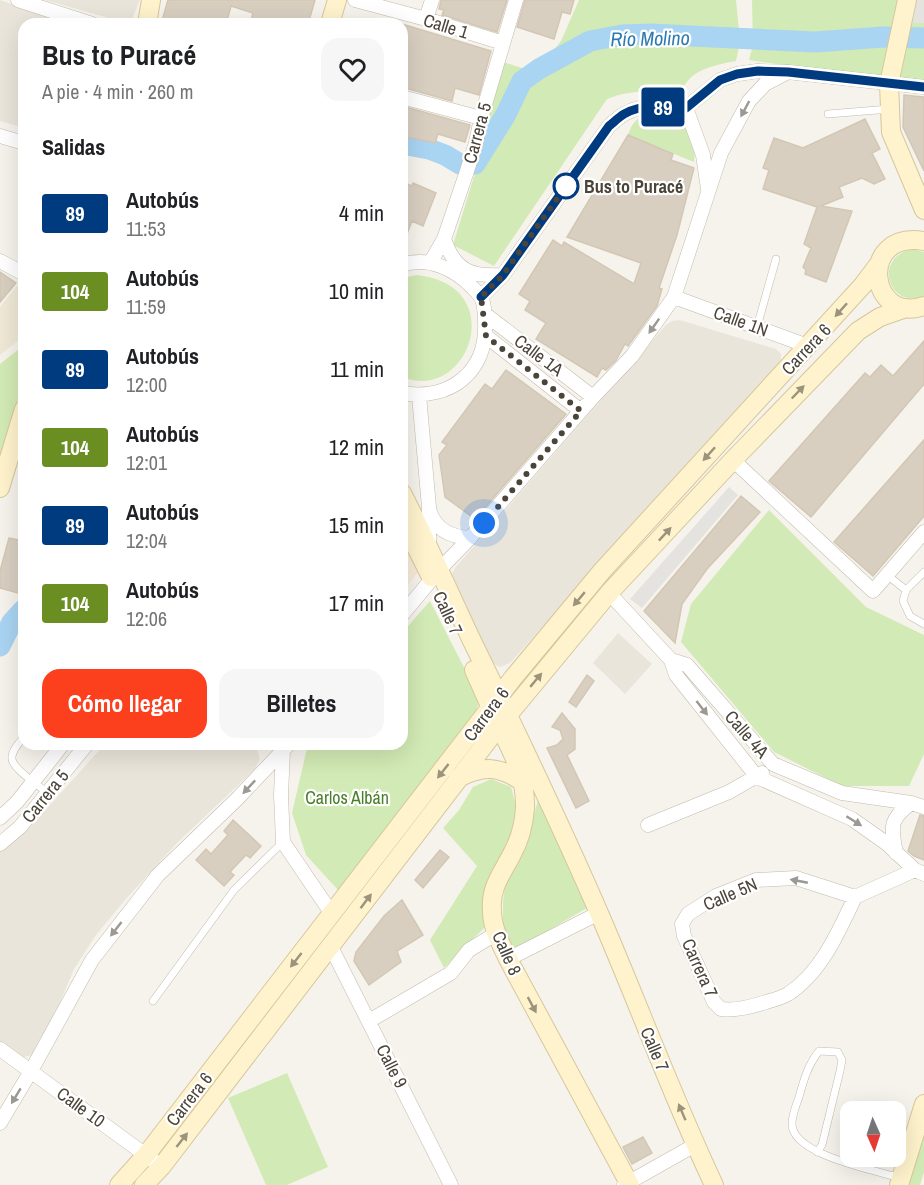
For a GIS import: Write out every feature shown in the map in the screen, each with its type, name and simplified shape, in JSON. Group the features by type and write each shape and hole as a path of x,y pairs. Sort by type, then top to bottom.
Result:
{"main road":[{"path":"147,18 151,0"},
{"path":"332,18 337,0"},
{"path":"907,0 889,84 891,132 924,210"},
{"name":"Carrera 6","path":"144,1185 162,1166 331,947 458,778 500,711 602,571 863,285 883,254 891,246 901,241 913,239 924,241"},
{"path":"878,265 877,276 886,297 895,304 915,307"},
{"name":"Carrera 6","path":"119,1185 146,1155 332,914 500,711 733,460 858,331 880,317 915,307"},
{"path":"0,488 18,429"},
{"name":"Calle 7","path":"408,505 429,546 436,574 500,711 599,913 695,1145 714,1185"},
{"name":"Calle 7","path":"408,530 436,574 471,639 500,711"},
{"name":"Calle 8","path":"500,711 523,782 525,808 520,835 496,882 491,914 507,959 627,1184"},
{"path":"458,778 474,770 491,768 508,772 523,782"},
{"path":"900,1181 924,1104"}],"street":[{"path":"18,0 74,18"},
{"name":"Calle 1","path":"355,0 503,43"},
{"path":"426,19 432,0"},
{"name":"Carrera 5","path":"430,263 444,239 466,174 516,0"},
{"path":"481,297 503,275 609,126 626,113 647,107 686,108 720,80 737,74 758,71 788,72 924,87"},
{"path":"408,608 593,397 632,356 674,297 721,153 749,101 765,84 788,72"},
{"path":"408,99 481,118"},
{"path":"686,108 703,155 708,191"},
{"path":"0,136 18,141"},
{"path":"444,239 449,256 463,269 483,276 503,275"},
{"path":"0,261 18,271"},
{"path":"408,263 430,263 448,269 464,279 481,297 485,314 486,336 481,355 471,372 456,385 439,393 419,396 408,394"},
{"name":"Calle 1N","path":"674,297 808,346"},
{"name":"Calle 1A","path":"485,314 593,397"},
{"name":"Calle 1A","path":"486,336 581,411"},
{"path":"419,396 429,507 429,546"},
{"path":"733,460 873,591 924,532"},
{"path":"429,507 432,518 448,534 470,538"},
{"name":"Calle 4A","path":"609,593 671,660 687,665 773,764 842,794 918,805"},
{"path":"671,660 676,675 757,777 852,819 919,872 855,897"},
{"name":"Carrera 5","path":"0,818 17,802 58,750"},
{"name":"Carrera 5","path":"0,844 20,827 82,750"},
{"path":"0,1124 32,1071 92,960 158,875 237,799 279,750"},
{"path":"282,750 283,842 332,914"},
{"path":"648,825 729,792 757,777 773,764"},
{"path":"896,853 892,833 893,822 897,814 918,805"},
{"name":"Calle 5N","path":"682,924 687,914 716,896 756,880 796,878 855,897"},
{"name":"Carrera 7","path":"682,924 684,936 714,1002 721,1009 732,1010 787,995 811,975 841,928 855,897"},
{"path":"507,959 599,913"},
{"path":"369,1021 451,973 469,950 497,933"},
{"name":"Calle 9","path":"331,947 452,1185"},
{"name":"Calle 10","path":"0,1049 162,1166"},
{"path":"627,1184 695,1145"}],"lane":[{"path":"828,114 890,109"},
{"path":"758,327 776,259"},
{"path":"924,572 906,590 903,601 910,616 924,624"},
{"path":"887,575 906,590"},
{"path":"18,745 12,758 15,765 48,793"},
{"path":"153,1001 234,890 283,842"},
{"path":"817,1152 822,1144 840,1071 842,1060 838,1052 819,1051 808,1064 794,1112 792,1125 796,1136 803,1144 817,1152 889,1175 900,1181"}],"shaded area":[{"path":"0,0 51,18 18,18 18,126 0,121"},
{"path":"45,0 140,0 132,18 109,18"},
{"path":"912,0 924,0 924,23 907,23"},
{"path":"18,285 18,341 0,355 0,307"},
{"path":"680,320 776,349 781,354 781,362 510,663 500,667 488,661 451,576 455,568 666,325"},
{"path":"729,487 738,495 642,608 630,599"},
{"path":"408,539 422,567 408,584"},
{"path":"618,633 652,664 625,694 593,663"},
{"path":"100,750 257,750 260,759 254,770 177,843 96,935 74,969 43,1042 35,1054 19,1057 0,1041 0,850 31,826"}],"green space":[{"path":"579,0 736,0 740,42 736,61 702,70 688,80 681,96 644,92 625,93 607,99 494,266 453,245 476,170 503,62 528,70 545,61 561,41"},
{"path":"752,0 903,0 887,80 749,60 753,45"},
{"path":"907,23 924,23 924,83 893,81"},
{"path":"653,113 673,117 687,126 694,141 694,162 628,135 637,120"},
{"path":"911,249 924,252 924,296 912,298 902,296 895,290 890,282 889,272 892,263 899,255"},
{"path":"417,275 446,283 464,299 471,319 470,340 461,359 446,374 426,381 408,378 408,277"},
{"path":"18,350 18,421 0,488 0,364"},
{"path":"769,510 866,607 924,635 924,754 909,786 842,786 774,752 681,642 691,604"},
{"name":"Carlos Albán","path":"430,601 475,689 478,705 473,719 338,890 306,855 292,813 307,750 408,750 408,626"},
{"path":"491,779 511,787 517,809 514,829 485,894 484,928 444,968 430,940 477,866 443,828 459,810 473,787"},
{"path":"539,797 587,908 511,952 503,929 506,877 531,824"},
{"path":"287,1073 328,1167 287,1185 266,1185 228,1098"},
{"path":"924,1124 924,1172 920,1185 906,1185"}],"building":[{"path":"168,0 315,0 310,18 252,18 253,13 231,6 228,18 163,18"},
{"path":"441,0 507,0 497,32 442,15 444,10 439,9"},
{"path":"525,0 574,0 570,14 562,12 554,39 517,27"},
{"path":"408,26 491,51 479,95 455,88 452,101 408,89"},
{"path":"904,95 924,97 924,171 903,127"},
{"path":"408,108 470,125 465,142 438,134 435,143 408,137"},
{"path":"865,119 880,149 872,153 885,179 874,184 862,178 839,187 843,197 821,206 852,211 826,282 805,274 806,270 803,267 811,248 804,244 817,207 763,189 769,170 763,168 774,138 803,148"},
{"path":"628,135 673,154 671,160 694,168 677,235 659,288 662,289 657,306 628,346 625,344 616,360 606,370 602,368 597,377 536,339 546,323 525,310 530,301 519,294 553,240 562,246 564,242 634,284 641,263 567,237"},
{"path":"413,183 436,193 423,226 412,221 408,231 408,184 412,186"},
{"path":"0,272 16,283 0,302"},
{"path":"924,341 924,384 811,517 769,481 865,373 870,377 881,365 893,376"},
{"path":"506,370 566,414 475,519 445,497 439,455 447,445 442,442 485,384 492,389"},
{"path":"924,440 924,516 873,576 834,542"},
{"path":"741,496 760,512 707,569 682,604 675,643 644,611"},
{"path":"9,538 18,540 18,593 0,588 0,571"},
{"path":"587,675 594,681 576,707 569,702"},
{"path":"562,713 575,729 575,749 567,755 589,801 576,808 547,748 557,745 563,739 560,730 552,727"},
{"path":"920,815 924,816 924,860 908,851"},
{"path":"233,820 261,846 250,858 246,855 230,872 234,875 224,886 196,860 206,849 211,854 228,835 224,831"},
{"path":"440,850 449,857 423,888 415,880"},
{"path":"402,900 423,935 397,951 401,962 369,985 354,961 356,952 384,916"},
{"path":"643,1137 652,1153 632,1164 623,1147"}],"waterway":[{"name":"Río Molino","path":"408,145 429,149 460,164 475,164 505,116 522,81 590,41 622,35 650,34 815,42 883,37 924,38"},
{"name":"Río Molino","path":"0,646 12,622 18,616"}],"bus line":[{"name":"89","path":"481,297 503,275 609,126 626,113 647,107 686,108 720,80 737,74 758,71 788,72 924,87"}],"place":[{"name":"Bus to Puracé","path":"566,186"}],"route":[{"path":"484,523 581,411 486,336 485,314 481,297 503,275 569,182 566,186"}]}
